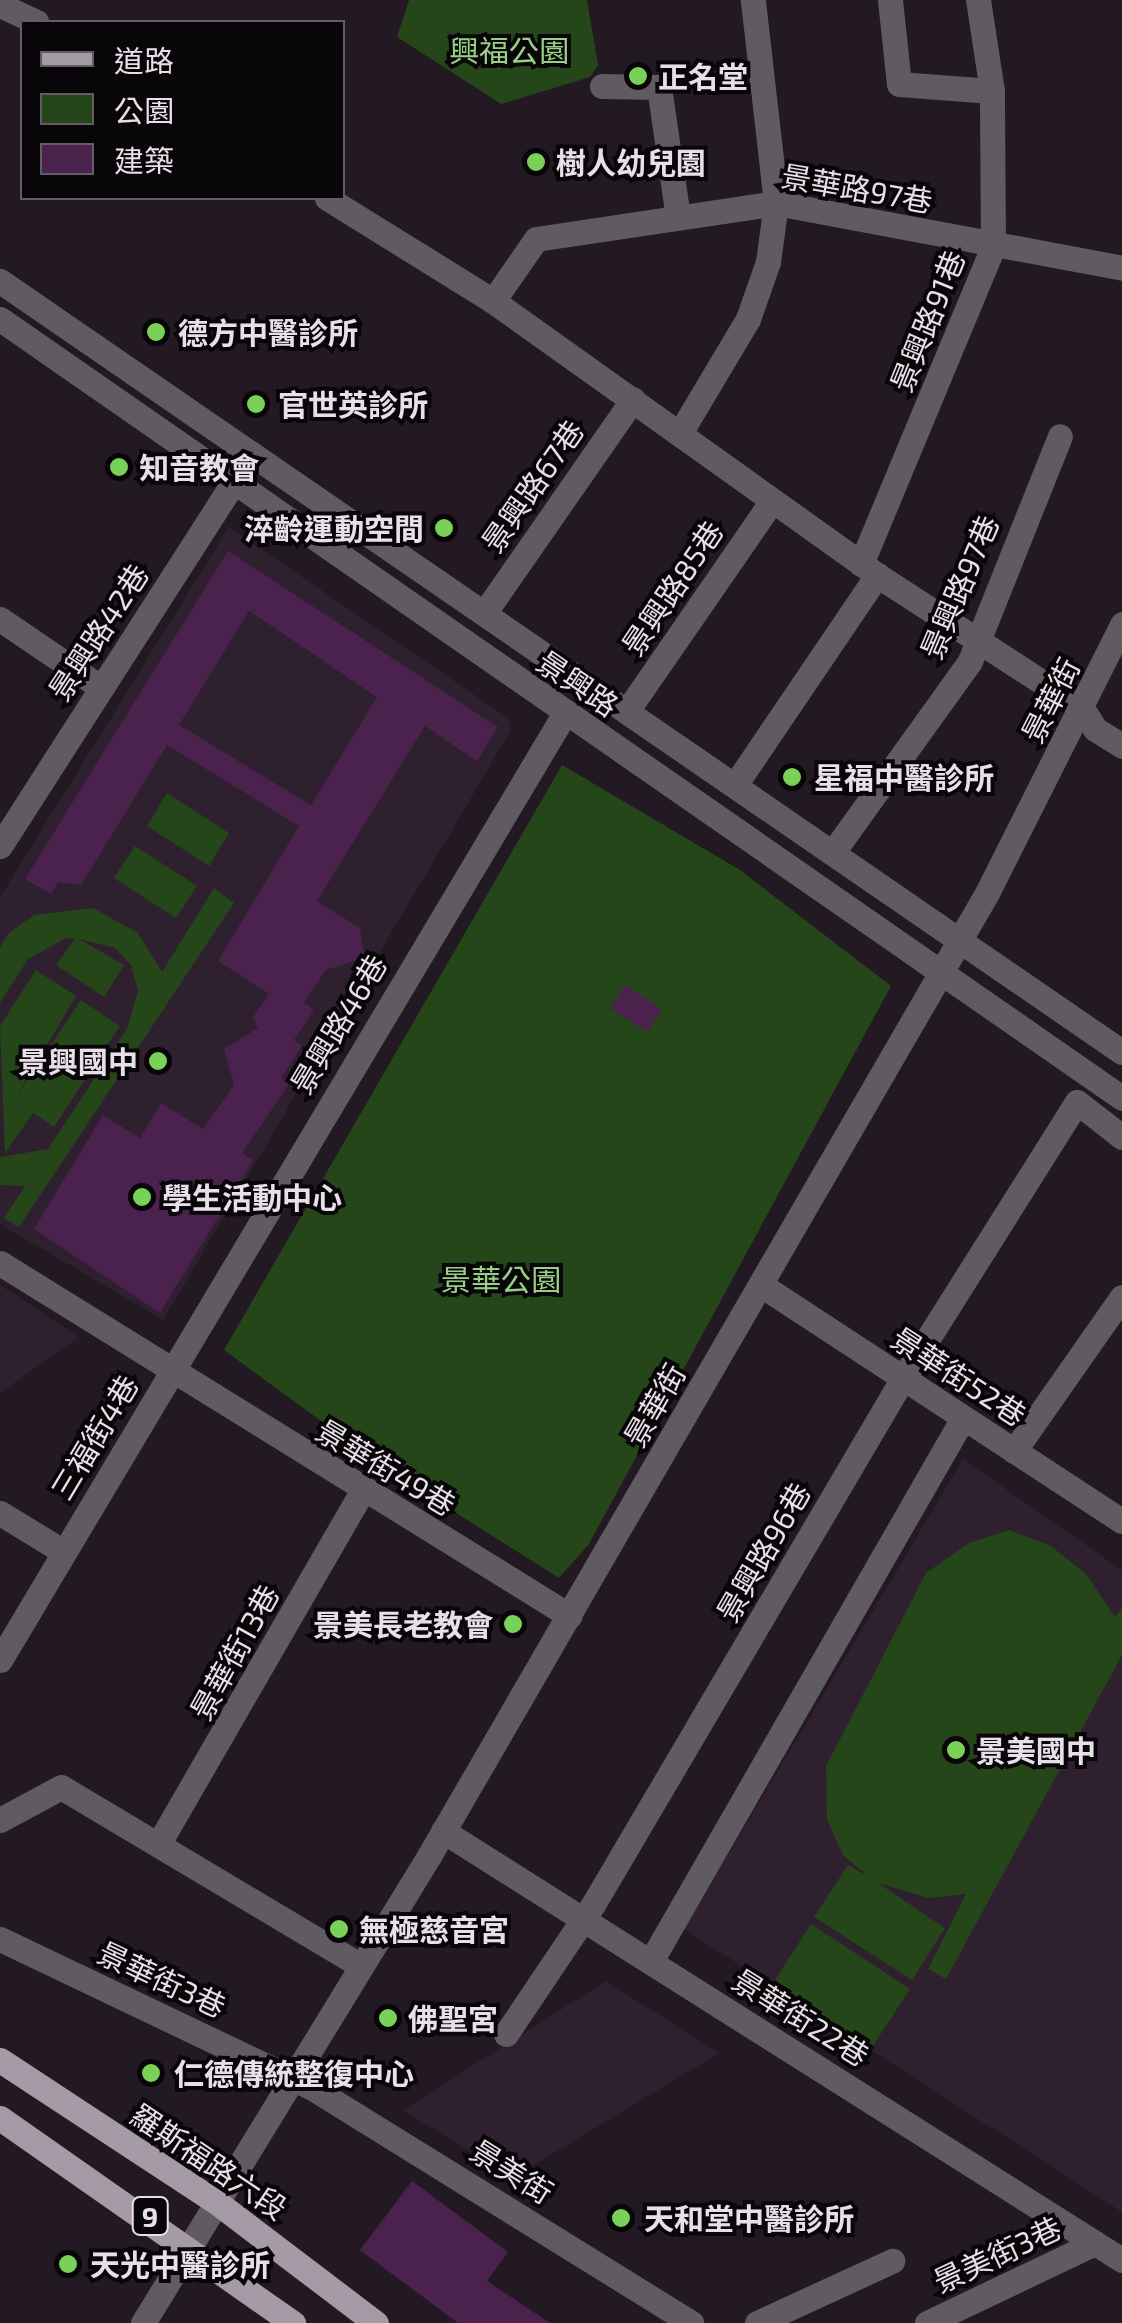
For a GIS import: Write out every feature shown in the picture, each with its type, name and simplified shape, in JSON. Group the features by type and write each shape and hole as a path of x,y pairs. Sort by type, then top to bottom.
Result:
{"main road":[{"name":"羅斯福路六段","path":"0,2060 219,2204 376,2323"},
{"name":"9","path":"0,2118 194,2246 294,2323"}],"street":[{"path":"680,433 748,319 776,202 753,0"},
{"path":"890,0 899,84 992,91"},
{"name":"景興路91巷","path":"735,785 869,570 993,248 992,91 978,0"},
{"path":"0,4 32,20"},
{"path":"602,86 658,86 678,218"},
{"path":"331,200 493,301 869,570 1082,708 1095,729 1122,746"},
{"name":"景華路97巷","path":"493,301 536,239 776,202 993,248 1122,268"},
{"name":"景興路","path":"0,281 1122,1052"},
{"name":"景興路","path":"0,320 1122,1098"},
{"name":"景興路67巷","path":"486,612 634,399"},
{"name":"景興路97巷","path":"833,852 976,642 1060,436"},
{"name":"景興路42巷","path":"0,846 252,454"},
{"name":"景興路85巷","path":"627,711 771,502"},
{"path":"0,619 100,687"},
{"name":"景華街","path":"143,2323 194,2246 444,1831 961,938 1122,624"},
{"name":"景興路46巷","path":"172,1371 566,713"},
{"name":"景興路96巷","path":"506,2034 582,1919 903,1378 1076,1102 1122,1137"},
{"name":"三福街4巷","path":"0,1263 172,1371 64,1552 9,1632 0,1660"},
{"name":"景華街52巷","path":"761,1285 1122,1522"},
{"path":"1014,1450 1122,1297"},
{"name":"景華街49巷","path":"172,1371 362,1492 570,1616"},
{"path":"651,1960 963,1418"},
{"name":"景華街13巷","path":"159,1842 362,1492"},
{"path":"0,1513 64,1552"},
{"path":"0,1820 61,1787 361,1966"},
{"name":"景華街22巷","path":"444,1831 1122,2260"},
{"name":"景華街3巷","path":"0,1939 294,2080"},
{"name":"景美街","path":"294,2080 691,2323"},
{"name":"景美街3巷","path":"927,2323 1095,2243"},
{"path":"757,2323 892,2262"}],"shaded area":[{"name":"景興國中","path":"229,527 508,718 511,730 163,1320 0,1224 0,897"},
{"path":"0,1285 79,1337 0,1393"},
{"name":"景美國中","path":"963,1459 1122,1570 1122,2212 684,1929"},
{"path":"606,1981 719,2053 513,2178 403,2110"}],"green space":[{"name":"興福公園","path":"409,0 587,0 598,65 590,77 501,104 397,37"},
{"name":"景華公園","path":"562,765 740,870 891,986 589,1544 559,1578 388,1470 224,1350"},
{"path":"167,793 229,833 209,866 147,826"},
{"path":"135,846 197,886 176,918 114,878"},
{"path":"214,888 234,903 19,1227 4,1218 25,1186 0,1185 0,1157 48,1149 127,1029 138,991 131,965 115,948 79,939 124,965 104,997 56,965 75,939 66,938 28,959 0,1003 0,947 9,933 34,915 93,908 138,933 162,972"},
{"path":"36,970 76,996 14,1100 81,1000 120,1026 54,1127 33,1113 5,1153 0,1026"},
{"path":"1009,1530 1051,1546 1086,1574 1115,1617 1122,1608 1122,1655 946,1979 928,1969 966,1894 929,1898 878,1883 945,1928 912,1980 814,1917 848,1865 868,1876 843,1855 827,1820 826,1766 926,1573 969,1543"},
{"path":"811,1924 910,1989 872,2047 773,1983"}],"building":[{"path":"228,551 498,727 477,761 425,726 317,901 360,928 365,958 326,970 304,1003 314,1010 294,1040 302,1046 281,1078 289,1084 242,1153 253,1160 160,1313 34,1229 103,1115 140,1138 161,1103 203,1129 234,1085 224,1049 258,1028 253,1017 269,994 218,961 299,826 167,745 81,885 58,882 51,894 25,879","holes":["249,611 377,697 311,805 179,725"]},
{"path":"625,985 662,1009 647,1032 610,1008"},
{"path":"412,2181 508,2252 487,2281 550,2323 458,2323 360,2250"}],"place":[{"name":"正名堂","path":"638,76"},
{"name":"樹人幼兒園","path":"536,162"},
{"name":"德方中醫診所","path":"156,332"},
{"name":"官世英診所","path":"256,404"},
{"name":"知音教會","path":"119,467"},
{"name":"淬齡運動空間","path":"444,528"},
{"name":"星福中醫診所","path":"792,777"},
{"name":"景興國中","path":"158,1061"},
{"name":"學生活動中心","path":"142,1197"},
{"name":"景美長老教會","path":"513,1624"},
{"name":"景美國中","path":"956,1750"},
{"name":"無極慈音宮","path":"339,1929"},
{"name":"佛聖宮","path":"388,2018"},
{"name":"仁德傳統整復中心","path":"151,2073"},
{"name":"天和堂中醫診所","path":"621,2218"},
{"name":"天光中醫診所","path":"68,2264"}]}
